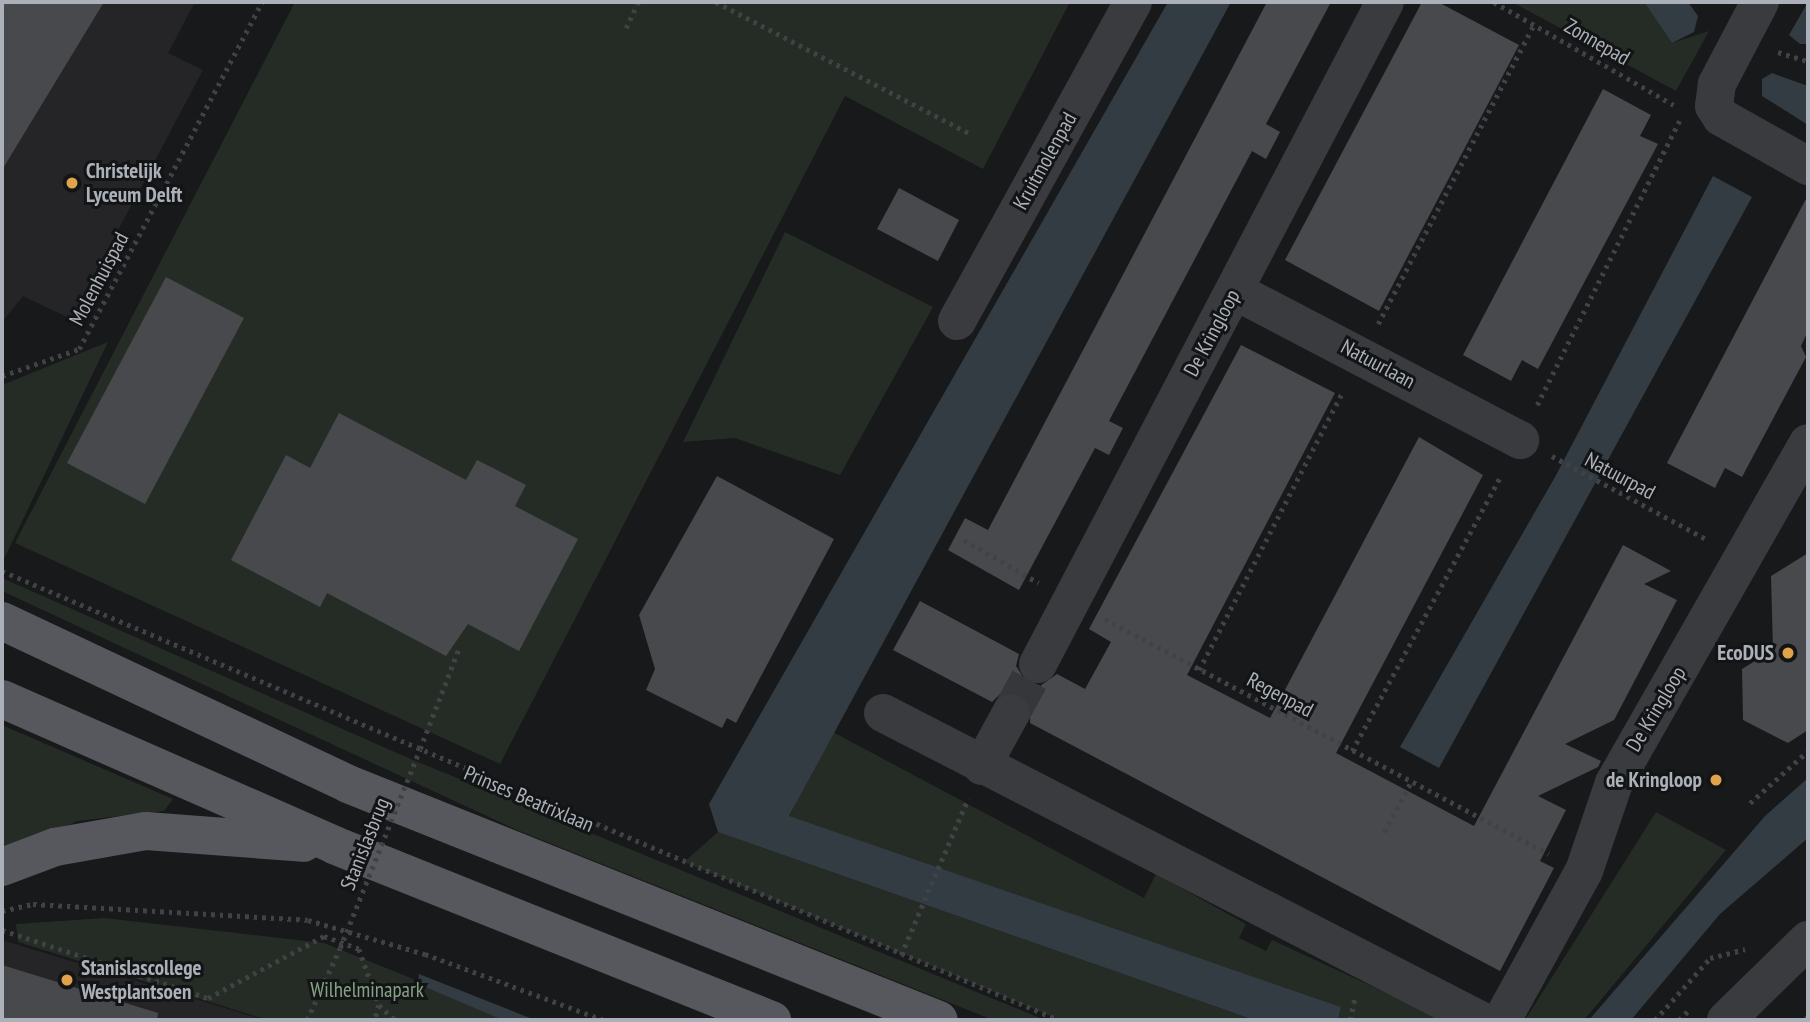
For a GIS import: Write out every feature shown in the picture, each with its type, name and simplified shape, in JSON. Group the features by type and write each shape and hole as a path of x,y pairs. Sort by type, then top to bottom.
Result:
{"main road":[{"path":"2,621 348,784 939,1020"},
{"path":"2,699 334,845 772,1020"},
{"path":"2,867 55,847 146,831 334,845"}],"street":[{"name":"Kruitmolenpad","path":"957,321 1133,2"},
{"name":"De Kringloop","path":"1038,664 1385,2"},
{"path":"1760,2 1717,84 1699,108 1721,117 1808,166"},
{"name":"Natuurlaan","path":"1235,290 1529,445"},
{"name":"De Kringloop","path":"1502,1020 1584,871 1614,783 1808,443"},
{"path":"883,713 1480,1020"},
{"path":"982,766 1011,713"},
{"path":"1726,1020 1802,954"}],"path":[{"name":"Molenhuispad","path":"2,376 79,349 262,2"},
{"path":"626,28 638,2"},
{"path":"716,2 969,133"},
{"name":"Zonnepad","path":"1494,2 1699,108"},
{"name":"Natuurpad","path":"1529,445 1686,529"},
{"name":"Regenpad","path":"964,540 1410,784 1584,871"},
{"name":"Prinses Beatrixlaan","path":"2,571 1059,1020"},
{"name":"Stanislasbrug","path":"307,1020 330,976 459,648"},
{"path":"1750,803 1808,751"},
{"path":"901,955 982,766"},
{"path":"1384,832 1410,784"},
{"path":"2,911 33,904 308,920 425,954 603,1020"},
{"path":"2,930 208,998 324,936 359,950 379,1005 395,1020"},
{"path":"375,1020 379,1005"},
{"path":"1805,1020 1808,1016"}],"shaded area":[{"name":"Christelijk Lyceum Delft","path":"2,2 195,2 168,53 203,70 71,319 23,296 2,322"},
{"path":"1168,2 1231,2 789,816 1341,1007 1338,1020 1254,1020 718,832 709,804"},
{"path":"1644,2 1688,2 1698,16 1694,32 1672,43"},
{"path":"1808,2 1808,44 1800,44 1789,35"},
{"path":"1772,73 1808,86 1808,125 1762,96 1762,79"},
{"path":"1713,176 1752,197 1439,768 1400,747 1555,477"},
{"path":"1808,778 1808,838 1720,914 1631,1020 1589,1020 1765,816"},
{"name":"Stanislascollege Westplantsoen","path":"2,940 264,1020 2,1020"},
{"path":"419,974 535,1020 503,1020 418,984"}],"green space":[{"path":"295,2 1070,2 983,169 845,96 500,764 15,543"},
{"path":"1512,2 1644,2 1672,43 1709,31 1676,91"},
{"path":"785,232 933,307 840,475 735,438 683,442"},
{"path":"108,342 5,557 2,556 2,385"},
{"path":"2,578 406,757 1045,1020 993,1020 517,830 2,591"},
{"path":"2,725 173,799 164,811 77,821 2,857"},
{"path":"831,731 1144,898 1156,874 1246,924 1239,938 1266,951 1272,940 1445,1020 1338,1020 1341,1007 789,817"},
{"path":"1656,812 1726,850 1584,1020 1525,1020"},
{"path":"718,832 1254,1020 1060,1020 684,862"},
{"name":"Wilhelminapark","path":"104,918 324,943 515,1020 267,1020 18,942 16,924"}],"building":[{"path":"2,2 104,2 2,170"},
{"path":"1267,2 1331,2 1266,124 1280,132 1266,159 1252,151 1109,421 1123,428 1109,455 1095,448 1019,590 948,550 965,518 988,530"},
{"path":"1422,2 1438,2 1519,45 1379,311 1285,260"},
{"path":"1603,89 1651,115 1640,136 1658,144 1538,369 1522,360 1511,381 1463,355"},
{"path":"899,188 959,220 938,261 877,229"},
{"path":"1808,195 1808,331 1801,346 1806,357 1742,477 1725,468 1715,488 1667,463"},
{"path":"166,277 244,318 145,504 67,463"},
{"path":"1241,345 1335,393 1187,675 1270,718 1419,437 1483,475 1336,753 1474,826 1623,545 1671,571 1644,584 1677,600 1614,720 1565,744 1601,761 1598,767 1538,796 1566,810 1540,861 1554,868 1500,971 1030,723 1030,702 1021,694 1000,694 992,702 893,650 920,601 1019,654 1016,666 1027,683 1040,686 1057,674 1085,689 1111,642 1089,629"},
{"path":"339,413 466,480 477,460 526,485 515,506 578,539 519,651 468,624 446,656 327,593 320,607 231,560 286,455 310,468"},
{"path":"717,476 834,539 736,723 727,718 722,728 646,690 655,669 639,615"},
{"name":"EcoDUS","path":"1808,553 1808,730 1788,743 1743,720 1742,669 1773,650 1771,576"},
{"path":"2,965 158,1013 157,1020 2,1020"}],"tunnel":[{"path":"1011,713 1038,664"}],"place":[{"name":"Christelijk Lyceum Delft","path":"72,183"},
{"name":"EcoDUS","path":"1788,653"},
{"name":"de Kringloop","path":"1716,780"},
{"name":"Stanislascollege Westplantsoen","path":"67,980"}]}
